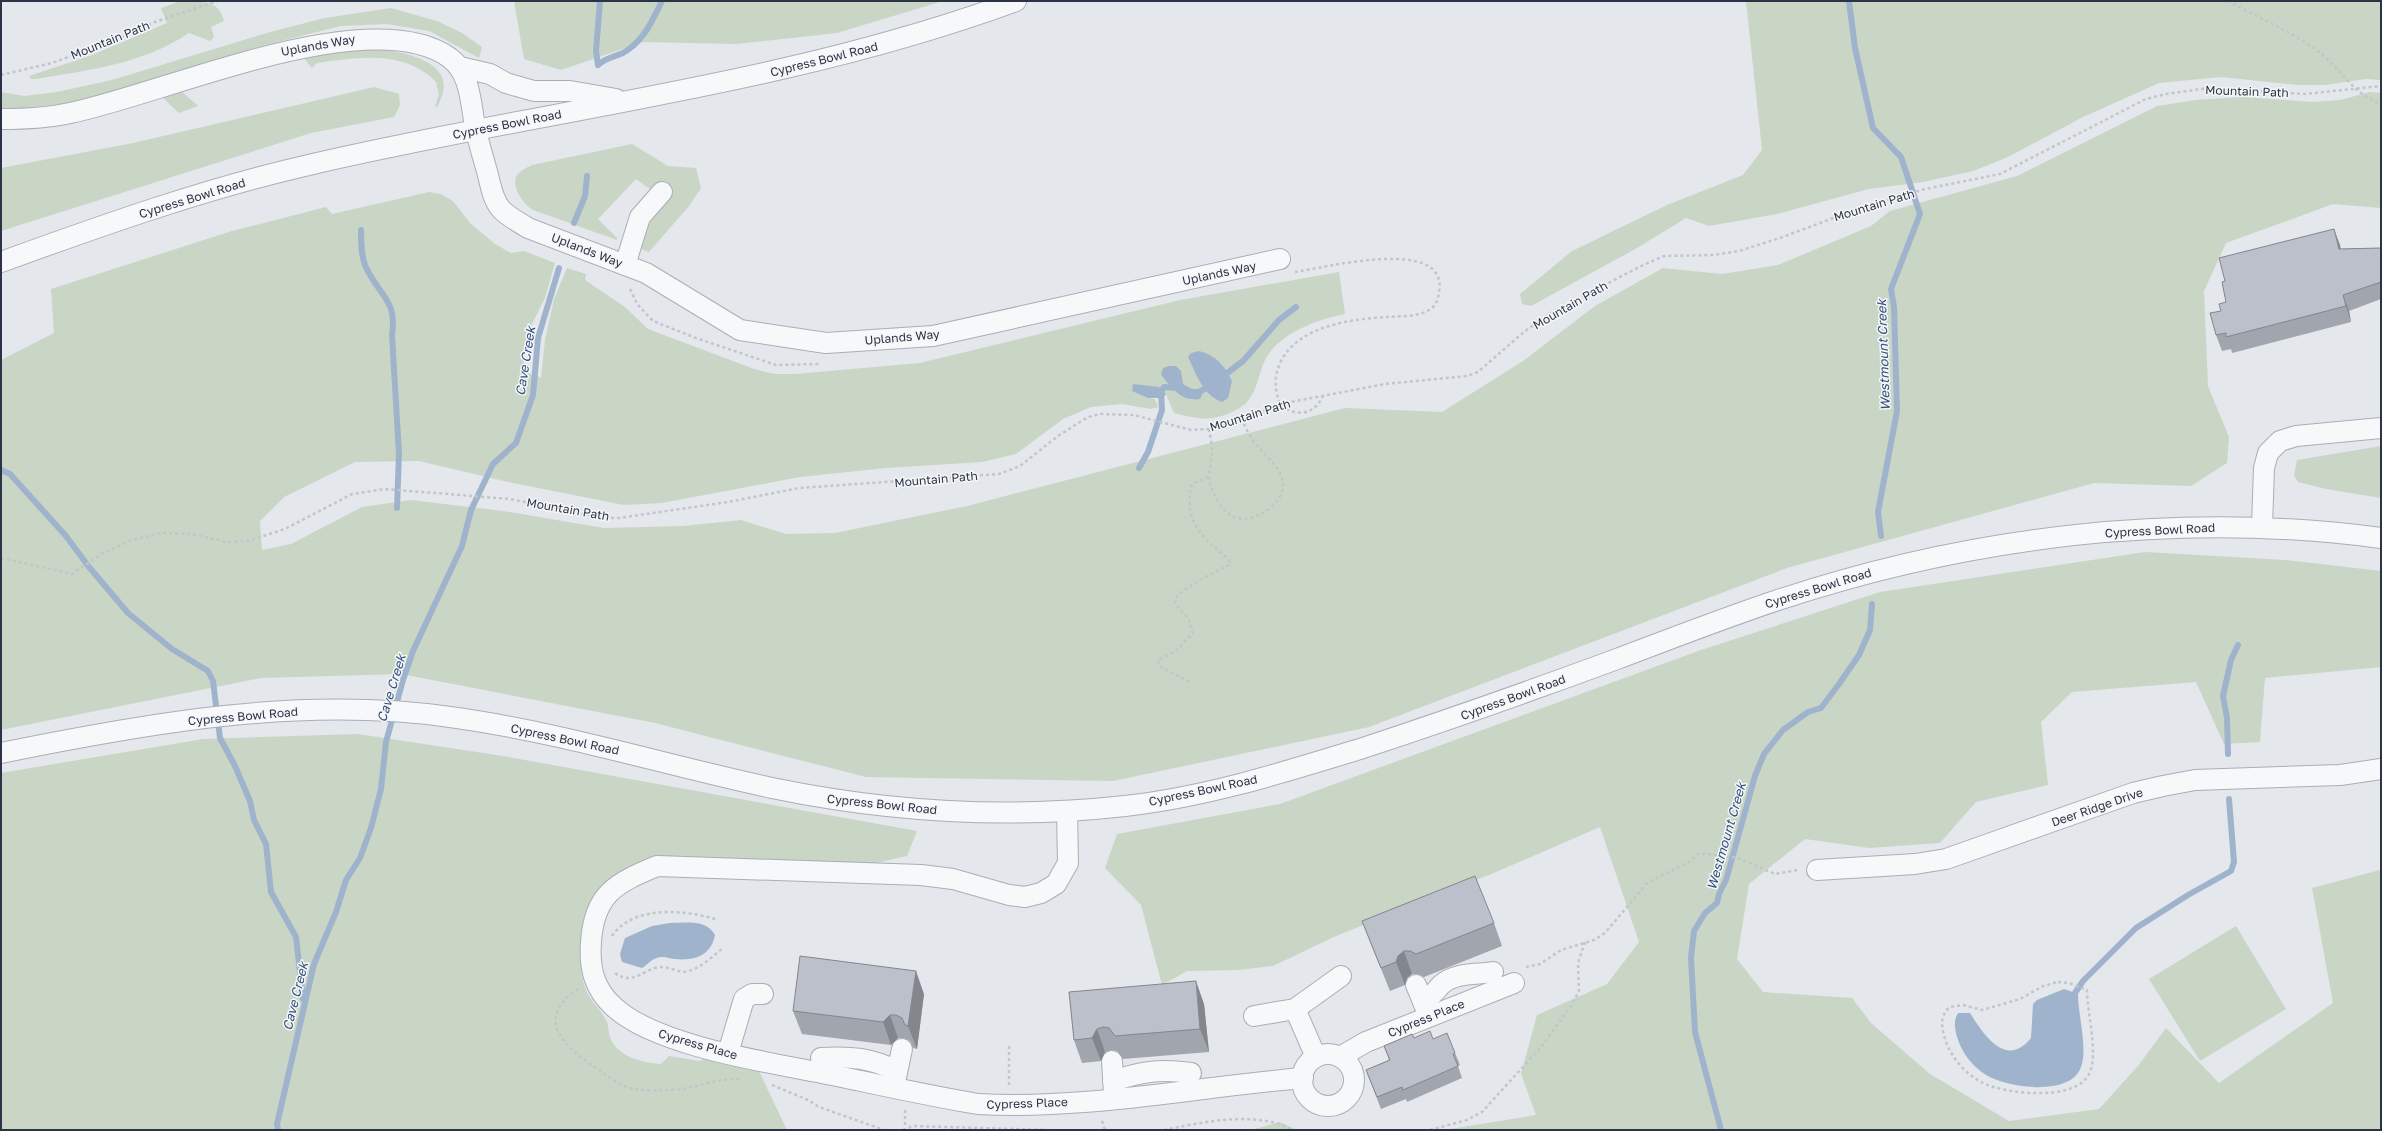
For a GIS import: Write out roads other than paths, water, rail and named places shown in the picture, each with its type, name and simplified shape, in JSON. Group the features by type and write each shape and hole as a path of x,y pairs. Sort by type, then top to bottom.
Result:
{"street":[{"name":"Cypress Bowl Road","path":"1,262 107,225 243,182 311,164 814,63 905,38 1016,1"},
{"name":"Uplands Way","path":"1,119 70,113 121,100 269,54 347,38 394,38 415,42 437,50 460,67 468,83 476,130 491,188 496,200 505,213 528,228 646,273 740,330 826,343 933,336 1280,259"},
{"path":"460,67 490,74 506,83 534,91 570,91 630,101"},
{"path":"625,265 640,217 662,192"},
{"path":"2262,526 2264,468 2268,453 2280,441 2296,436 2381,428"},
{"name":"Cypress Bowl Road","path":"1,753 107,732 225,716 335,709 392,711 447,716 571,739 767,787 839,801 906,808 1002,813 1067,811 1129,805 1189,796 1314,764 1520,695 1772,602 1870,572 1967,551 2114,530 2262,526 2381,538"},
{"name":"Deer Ridge Drive","path":"1817,870 1915,864 1946,859 2133,793 2195,780 2340,775 2381,769"},
{"name":"Cypress Place","path":"1067,811 1070,858 1066,870 1056,884 1047,890 1025,897 1009,895 953,879 921,875 657,866 634,876 614,889 598,906 592,929 590,952 590,963 595,983 604,997 615,1008 648,1029 668,1037 728,1053 822,1057 978,1104 1009,1106 1114,1090 1191,1073 1303,1078"},
{"name":"Cypress Place","path":"1340,1057 1366,1042 1423,1001 1498,975"},
{"path":"1254,1016 1295,1009 1341,976"},
{"path":"728,1053 744,999 752,994 763,994"},
{"path":"1295,1009 1316,1058"},
{"path":"896,1079 902,1049"},
{"path":"1325,1054 1340,1057 1351,1067 1354,1074 1352,1089 1343,1101 1328,1106 1314,1101 1304,1089 1303,1078 1306,1066 1316,1058 1325,1054"},
{"path":"1112,1061 1114,1090"}],"water":[{"path":"1199,351 1215,358 1223,366 1232,381 1228,398 1222,402 1215,399 1205,389 1197,377 1188,357 1191,353"},
{"path":"1176,366 1181,371 1183,384 1202,395 1200,399 1182,396 1168,384 1161,374 1163,368"},
{"path":"1133,384 1159,387 1166,394 1163,398 1148,398 1132,391"},
{"path":"670,923 695,923 706,926 715,935 710,948 701,956 695,958 674,959 659,957 653,959 642,968 622,962 620,954 625,938 652,926"},
{"path":"2064,989 2078,994 2083,1042 2083,1060 2081,1067 2075,1076 2065,1083 2038,1087 2023,1086 1996,1080 1981,1071 1965,1054 1957,1037 1955,1022 1958,1013 1970,1013 1989,1039 2004,1050 2013,1050 2022,1047 2031,1038 2033,1004 2037,1000"}],"waterway":[{"path":"598,65 596,51 600,1"},
{"path":"598,65 607,59 623,53 637,43 647,30 662,1"},
{"name":"Westmount Creek","path":"1849,1 1855,48 1873,128 1901,157 1920,214 1891,289 1894,307 1897,411 1878,512 1881,536"},
{"name":"Cave Creek","path":"574,223 585,196 587,176"},
{"path":"361,230 362,252 365,265 385,297 392,313 399,454 397,508"},
{"name":"Cave Creek","path":"278,1130 277,1124 314,964 336,912 346,880 360,858 371,828 381,789 386,742 403,680 413,651 462,546 471,510 493,464 516,443 533,395 538,338 559,268"},
{"path":"1222,377 1243,361 1279,320 1296,307"},
{"path":"1193,392 1199,392 1212,385"},
{"path":"1139,468 1148,452 1162,410 1161,392 1164,387 1177,388"},
{"path":"1,470 10,474 66,536 89,567 128,613 172,649 208,671 213,681 220,738 235,766 250,801 254,820 266,844 271,892 296,937 303,999"},
{"name":"Westmount Creek","path":"1721,1130 1695,1032 1691,958 1694,931 1705,913 1717,903 1719,894 1726,880 1755,776 1764,754 1783,730 1808,712 1821,708 1839,684 1859,655 1870,630 1872,604"},
{"path":"2228,754 2227,718 2223,696 2231,660 2238,645"},
{"path":"2075,993 2083,981 2136,928 2188,895 2231,871 2234,862 2229,799"}]}
